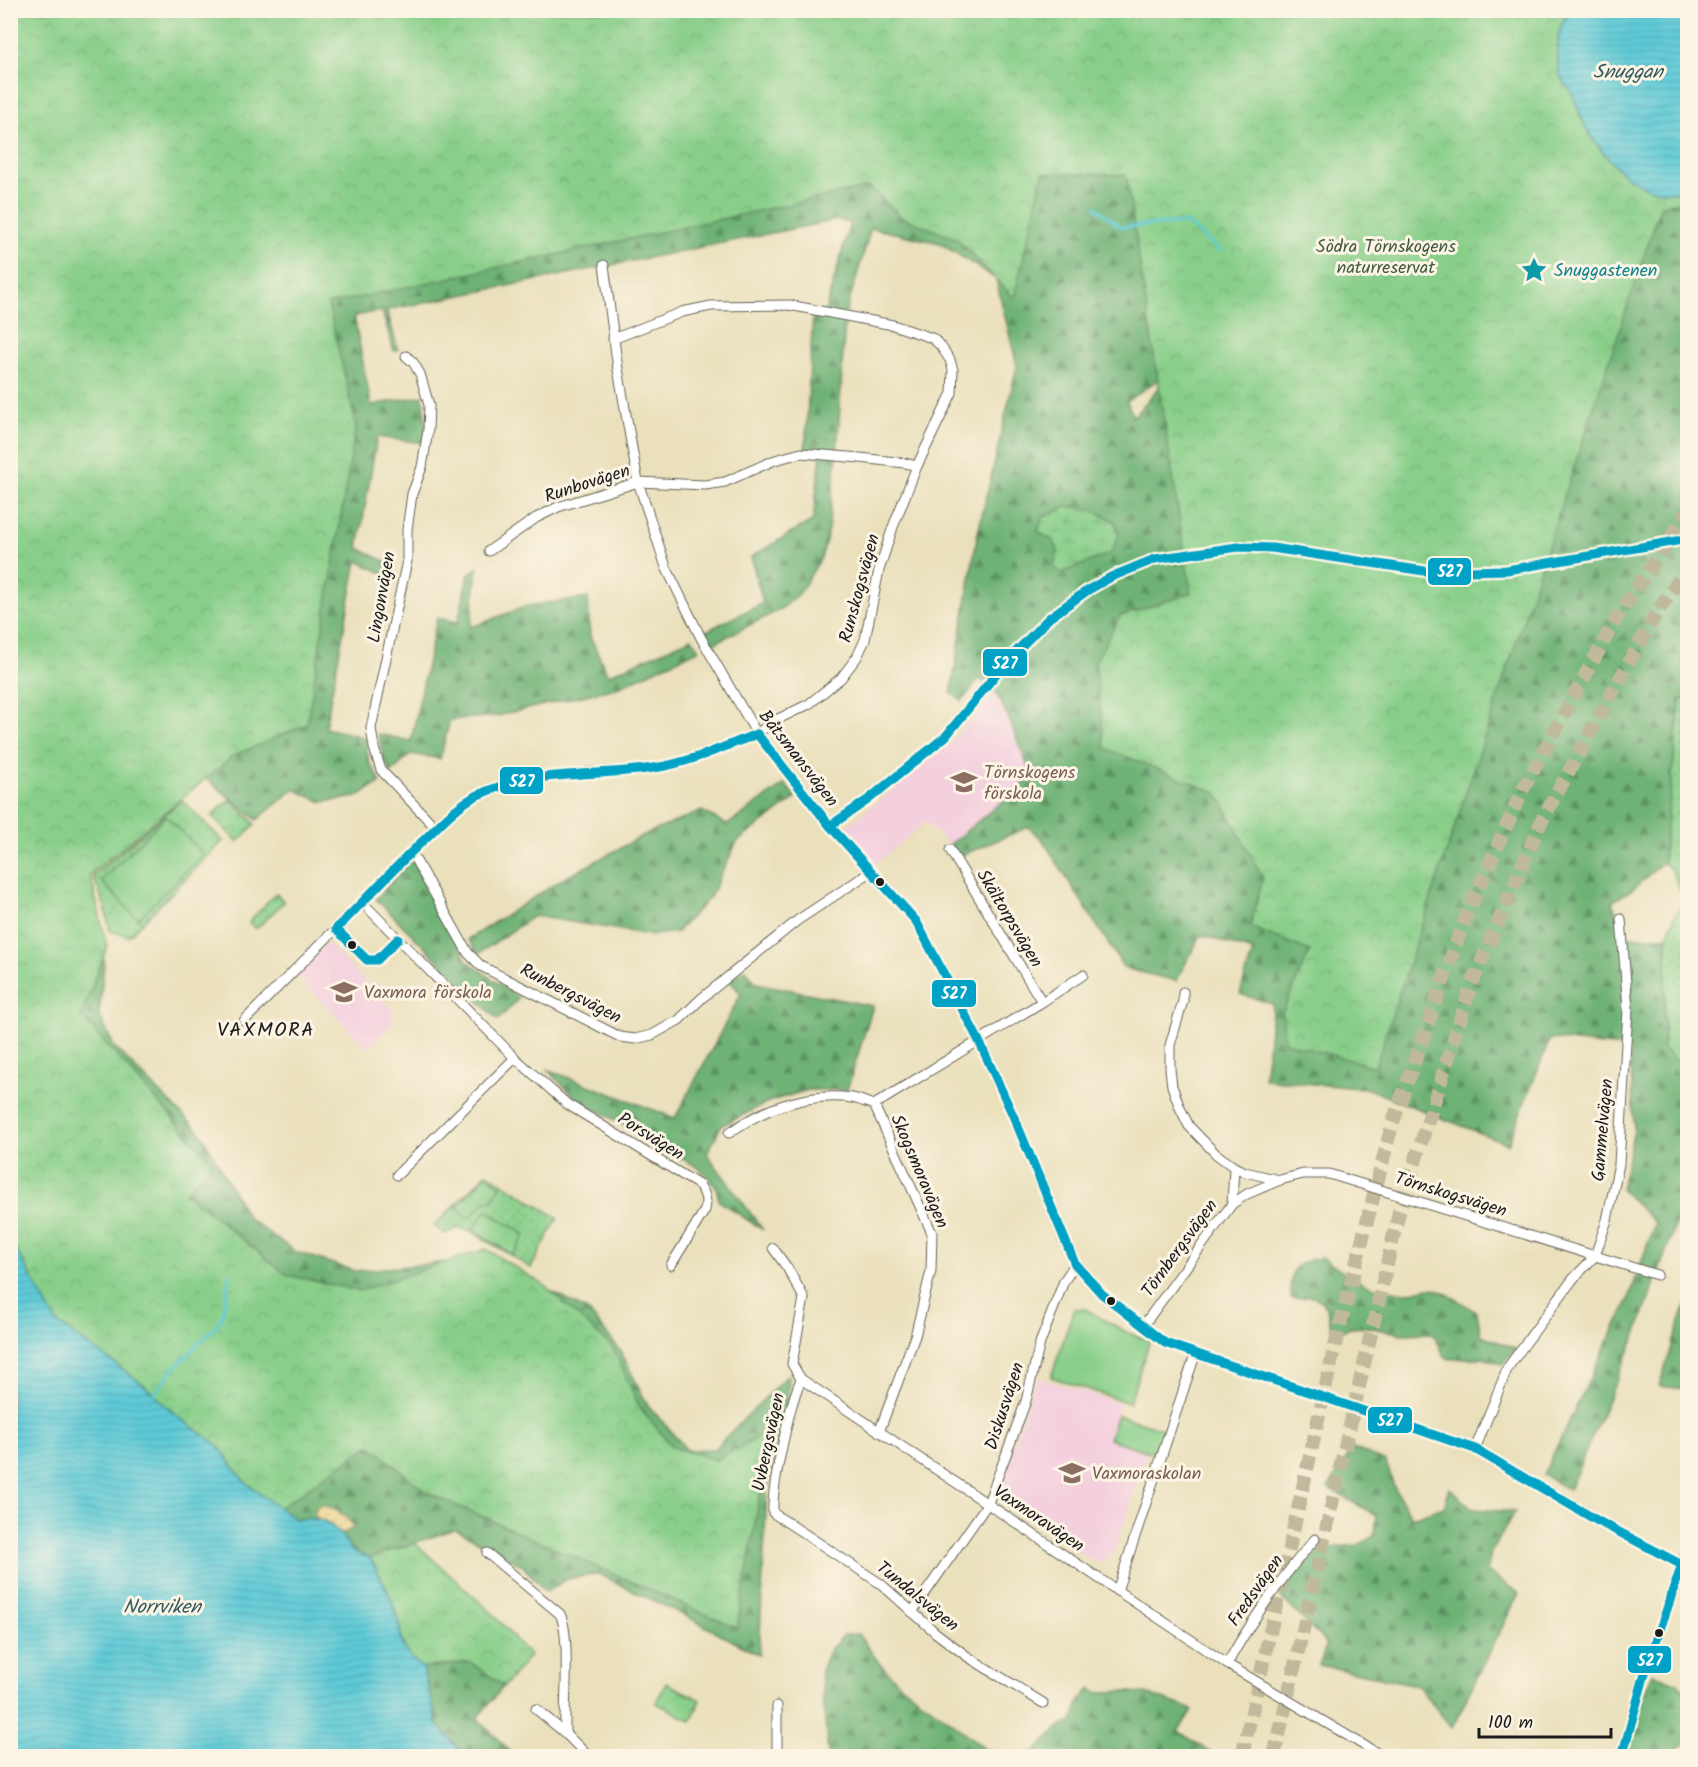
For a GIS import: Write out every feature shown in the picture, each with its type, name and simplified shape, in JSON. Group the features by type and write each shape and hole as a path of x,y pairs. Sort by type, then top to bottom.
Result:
{"street":[{"name":"Båtsmansvägen","path":"604,265 613,339 638,482 666,567 701,638 756,734 830,826 916,921 979,1041 1016,1122 1075,1264 1102,1294 1166,1343 1195,1355 1475,1449 1598,1521 1685,1567"},
{"name":"Runskogsvägen","path":"363,903 411,852 466,801 491,789 532,779 589,772 652,769 677,764 756,734 772,722 809,704 841,678 857,657 865,640 882,562 893,527 916,466 952,393 953,370 950,360 940,345 932,338 893,325 789,305 711,306 682,312 613,339"},
{"name":"Lingonvägen","path":"406,356 416,368 429,405 428,430 422,466 412,494 407,530 407,561 371,728 381,770 436,828"},
{"name":"Runbovägen","path":"489,551 558,507 638,482 705,485 725,482 775,460 801,453 871,459 916,466"},
{"path":"830,826 869,799 946,736 1005,663 1049,618 1111,577 1155,559 1238,547 1272,548 1431,572 1507,570 1688,539"},
{"name":"Skältorpsvägen","path":"950,850 1042,1002"},
{"name":"Runbergsvägen","path":"411,852 468,952 481,966 620,1037 635,1039 652,1035 679,1020 702,998 798,920 872,871"},
{"path":"244,1021 363,903"},
{"name":"Porsvägen","path":"363,903 515,1058 567,1104 699,1185 707,1200 705,1210 670,1265"},
{"name":"Gammelvägen","path":"1475,1449 1508,1367 1574,1279 1595,1256 1607,1220 1619,1164 1628,1009 1622,919"},
{"path":"336,929 367,960 372,961 377,960 398,939"},
{"path":"874,1106 1083,975"},
{"name":"Törnskogsvägen","path":"1183,992 1170,1045 1172,1086 1189,1126 1216,1154 1234,1167 1280,1180 1303,1174 1329,1174 1657,1275"},
{"path":"397,1175 515,1058"},
{"name":"Skogsmoravägen","path":"729,1132 747,1120 767,1112 818,1097 854,1098 874,1106 932,1233 931,1271 915,1336 879,1432"},
{"path":"1232,1204 1234,1167"},
{"name":"Törnbergsvägen","path":"1143,1326 1232,1204 1247,1194 1280,1180"},
{"path":"773,1248 804,1298 792,1364 801,1379"},
{"name":"Diskusvägen","path":"912,1612 988,1503 1026,1401 1040,1343 1064,1281 1075,1264"},
{"path":"1117,1591 1195,1355"},
{"name":"Vaxmoravägen","path":"801,1379 1227,1664 1382,1756"},
{"name":"Uvbergsvägen","path":"772,1513 772,1500 784,1439 794,1395 801,1379"},
{"name":"Tundalsvägen","path":"772,1513 881,1584 936,1633 968,1657 1043,1703"},
{"name":"Fredsvägen","path":"1227,1664 1251,1622 1283,1575 1315,1539"},
{"path":"1622,1756 1644,1672 1685,1567 1688,1549"},
{"path":"487,1553 554,1607 564,1622 565,1733"},
{"path":"777,1706 777,1756"},
{"path":"536,1709 588,1756"}],"shaded area":[{"name":"Törnskogens förskola","path":"995,691 1032,777 949,845 926,822 874,865 843,829 950,744"},
{"name":"Vaxmora förskola","path":"327,943 392,1009 393,1024 368,1049 297,976"},
{"name":"Vaxmoraskolan","path":"1036,1377 1121,1403 1109,1439 1148,1451 1117,1545 1109,1558 1101,1563 1092,1561 997,1495"}],"green space":[{"name":"Södra Törnskogens naturreservat","path":"10,11 1687,187 1687,699 1680,700 1663,862 1634,888 1612,902 1625,937 1667,937 1663,1048 1687,1071 1687,1193 1636,1335 1569,1490 1543,1475 1628,1301 1655,1223 1621,1189 1634,1130 1630,1048 1550,1039 1508,1144 1368,1089 1264,1079 1273,1004 1240,994 1253,951 1201,935 1176,981 1124,968 1042,839 1028,827 960,856 949,845 1032,777 995,691 979,679 962,701 951,693 977,537 1017,366 996,279 940,243 871,228 845,316 837,456 827,537 821,558 799,594 781,609 711,645 704,632 763,603 751,557 813,520 821,455 805,453 813,314 825,312 850,223 837,220 387,310 398,350 394,351 382,311 354,316 371,405 423,396 426,423 423,443 377,437 358,548 393,565 394,578 357,561 325,728 365,737 369,762 381,782 357,797 322,802 294,789 257,820 201,774 83,871 100,922 104,965 99,1015 115,1048 201,1133 248,1218 296,1252 355,1271 459,1261 527,1278 589,1312 620,1350 647,1404 687,1450 714,1449 789,1374 788,1402 767,1491 759,1655 688,1617 598,1574 567,1579 546,1592 522,1565 455,1529 370,1558 352,1551 341,1534 319,1519 296,1519 271,1502 10,1240","holes":["1179,365 1133,417 1127,401"]},
{"name":"Södra Törnskogens naturreservat","path":"10,11 1687,11 1687,201 1661,205 1375,1067 1285,1042 1282,1013 1310,951 1250,927 1263,878 1217,793 1105,748 1095,662 1120,616 1191,593 1126,175 1043,173 1014,298 957,239 901,217 869,187 328,304 356,425 307,724 233,756 90,875 107,947 81,1016 212,1162 185,1193 287,1275 359,1291 486,1249 544,1285 613,1348 639,1406 672,1447 716,1460 771,1431 737,1628 426,1492 370,1445 232,1541 11,1328"},
{"path":"1065,507 1092,510 1103,515 1115,522 1119,534 1111,553 1061,573 1054,567 1058,550 1054,541 1038,532 1042,518"},
{"path":"477,568 471,627 530,605 588,598 590,636 608,675 692,638 699,650 616,688 497,716 450,720 440,759 411,754 391,773 383,757 378,734 411,741 437,618 458,622 468,575"},
{"path":"1680,699 1687,699 1687,1071 1663,1049 1667,937 1684,898 1672,871 1663,862"},
{"path":"785,784 796,798 737,842 710,897 677,932 651,935 534,916 478,954 468,939 563,879 646,834 702,811 727,825"},
{"path":"230,799 255,824 238,842 212,816"},
{"path":"182,800 223,841 129,936 110,931 105,907 93,876"},
{"path":"166,816 203,854 138,919 101,881"},
{"path":"413,858 467,961 519,998 498,1020 376,899"},
{"path":"276,893 284,902 256,929 249,922"},
{"path":"745,969 756,983 873,1006 847,1090 808,1090 771,1101 721,1126 707,1154 763,1230 719,1201 716,1186 699,1168 577,1099 546,1069 675,1118 741,994 730,981"},
{"path":"487,1173 558,1218 531,1268 471,1231 458,1228 445,1234 434,1226"},
{"path":"487,1175 501,1186 492,1201 485,1201 470,1218 456,1207"},
{"path":"486,1210 525,1235 513,1255 473,1230"},
{"path":"1323,1258 1353,1278 1372,1287 1411,1292 1431,1288 1442,1291 1477,1312 1481,1335 1516,1349 1503,1364 1483,1358 1450,1359 1444,1356 1436,1338 1430,1333 1402,1334 1368,1327 1350,1328 1338,1332 1332,1330 1323,1302 1313,1297 1291,1298 1291,1280 1295,1268 1306,1261"},
{"path":"1687,1301 1687,1389 1659,1386"},
{"path":"1074,1309 1085,1309 1128,1333 1150,1340 1129,1403 1051,1377"},
{"path":"1117,1415 1163,1429 1156,1454 1109,1439"},
{"path":"1353,1448 1386,1462 1394,1487 1412,1518 1444,1507 1450,1488 1473,1509 1515,1512 1491,1552 1487,1572 1519,1593 1452,1728 1417,1685 1319,1665 1327,1644 1278,1594 1319,1549 1357,1545 1374,1536 1377,1516 1328,1488"},
{"path":"415,1543 493,1614 530,1656 504,1686 470,1662 423,1668 411,1660 405,1649 386,1587 370,1558"},
{"path":"858,1634 880,1664 901,1685 993,1756 828,1756 821,1670 829,1651 844,1635"},
{"path":"470,1662 504,1686 477,1718 515,1756 465,1756 437,1724 423,1668"},
{"path":"1652,1673 1678,1683 1687,1694 1688,1741 1678,1748 1677,1756 1626,1756 1638,1712"},
{"path":"666,1683 701,1700 691,1721 656,1703"},
{"path":"1091,1688 1097,1693 1146,1694 1193,1710 1178,1731 1216,1756 1026,1756 1037,1750 1057,1729 1073,1720 1079,1702"}],"sand":[{"path":"319,1505 339,1512 354,1528 341,1534 328,1523 315,1517"}],"water":[{"name":"Snuggan","path":"1569,11 1687,11 1688,187 1666,192 1637,183 1614,165 1590,135 1571,92 1559,73 1557,57 1559,33"},
{"name":"Norrviken","path":"11,1240 56,1322 142,1383 177,1416 218,1445 243,1480 271,1502 296,1519 319,1519 328,1523 341,1534 352,1551 370,1558 393,1603 405,1649 423,1668 437,1724 465,1756 11,1756"}],"waterway":[{"path":"1096,207 1121,227 1187,223 1220,251"},
{"path":"154,1394 171,1372 217,1325 222,1317 230,1273"}],"tunnel":[{"path":"1242,1756 1336,1341 1392,1125 1465,919 1521,793 1616,619 1688,511"},
{"path":"1274,1756 1399,1212 1471,986 1541,822 1654,617 1688,567"}],"transit line":[{"name":"527","path":"830,826 869,799 946,736 1005,663 1049,618 1088,590 1111,577 1155,559 1238,547 1272,548 1431,572 1507,570 1688,539"},
{"name":"527","path":"757,734 830,826 916,921 979,1041 1016,1122 1075,1264 1102,1294 1165,1343 1475,1449 1598,1521 1682,1565"},
{"name":"527","path":"336,929 446,818 478,795 520,781 542,777 631,771 666,766 706,754 757,734"},
{"name":"527","path":"336,929 367,960 377,960 398,939"},
{"name":"527","path":"1622,1756 1645,1673 1682,1565"}],"place":[{"name":"Snuggastenen","path":"1534,270"},
{"name":"Törnskogens förskola","path":"964,782"},
{"name":"Vaxmora förskola","path":"344,992"},
{"name":"Vaxmoraskolan","path":"1072,1473"}],"district":[{"name":"VAXMORA","path":"266,1029"}]}
